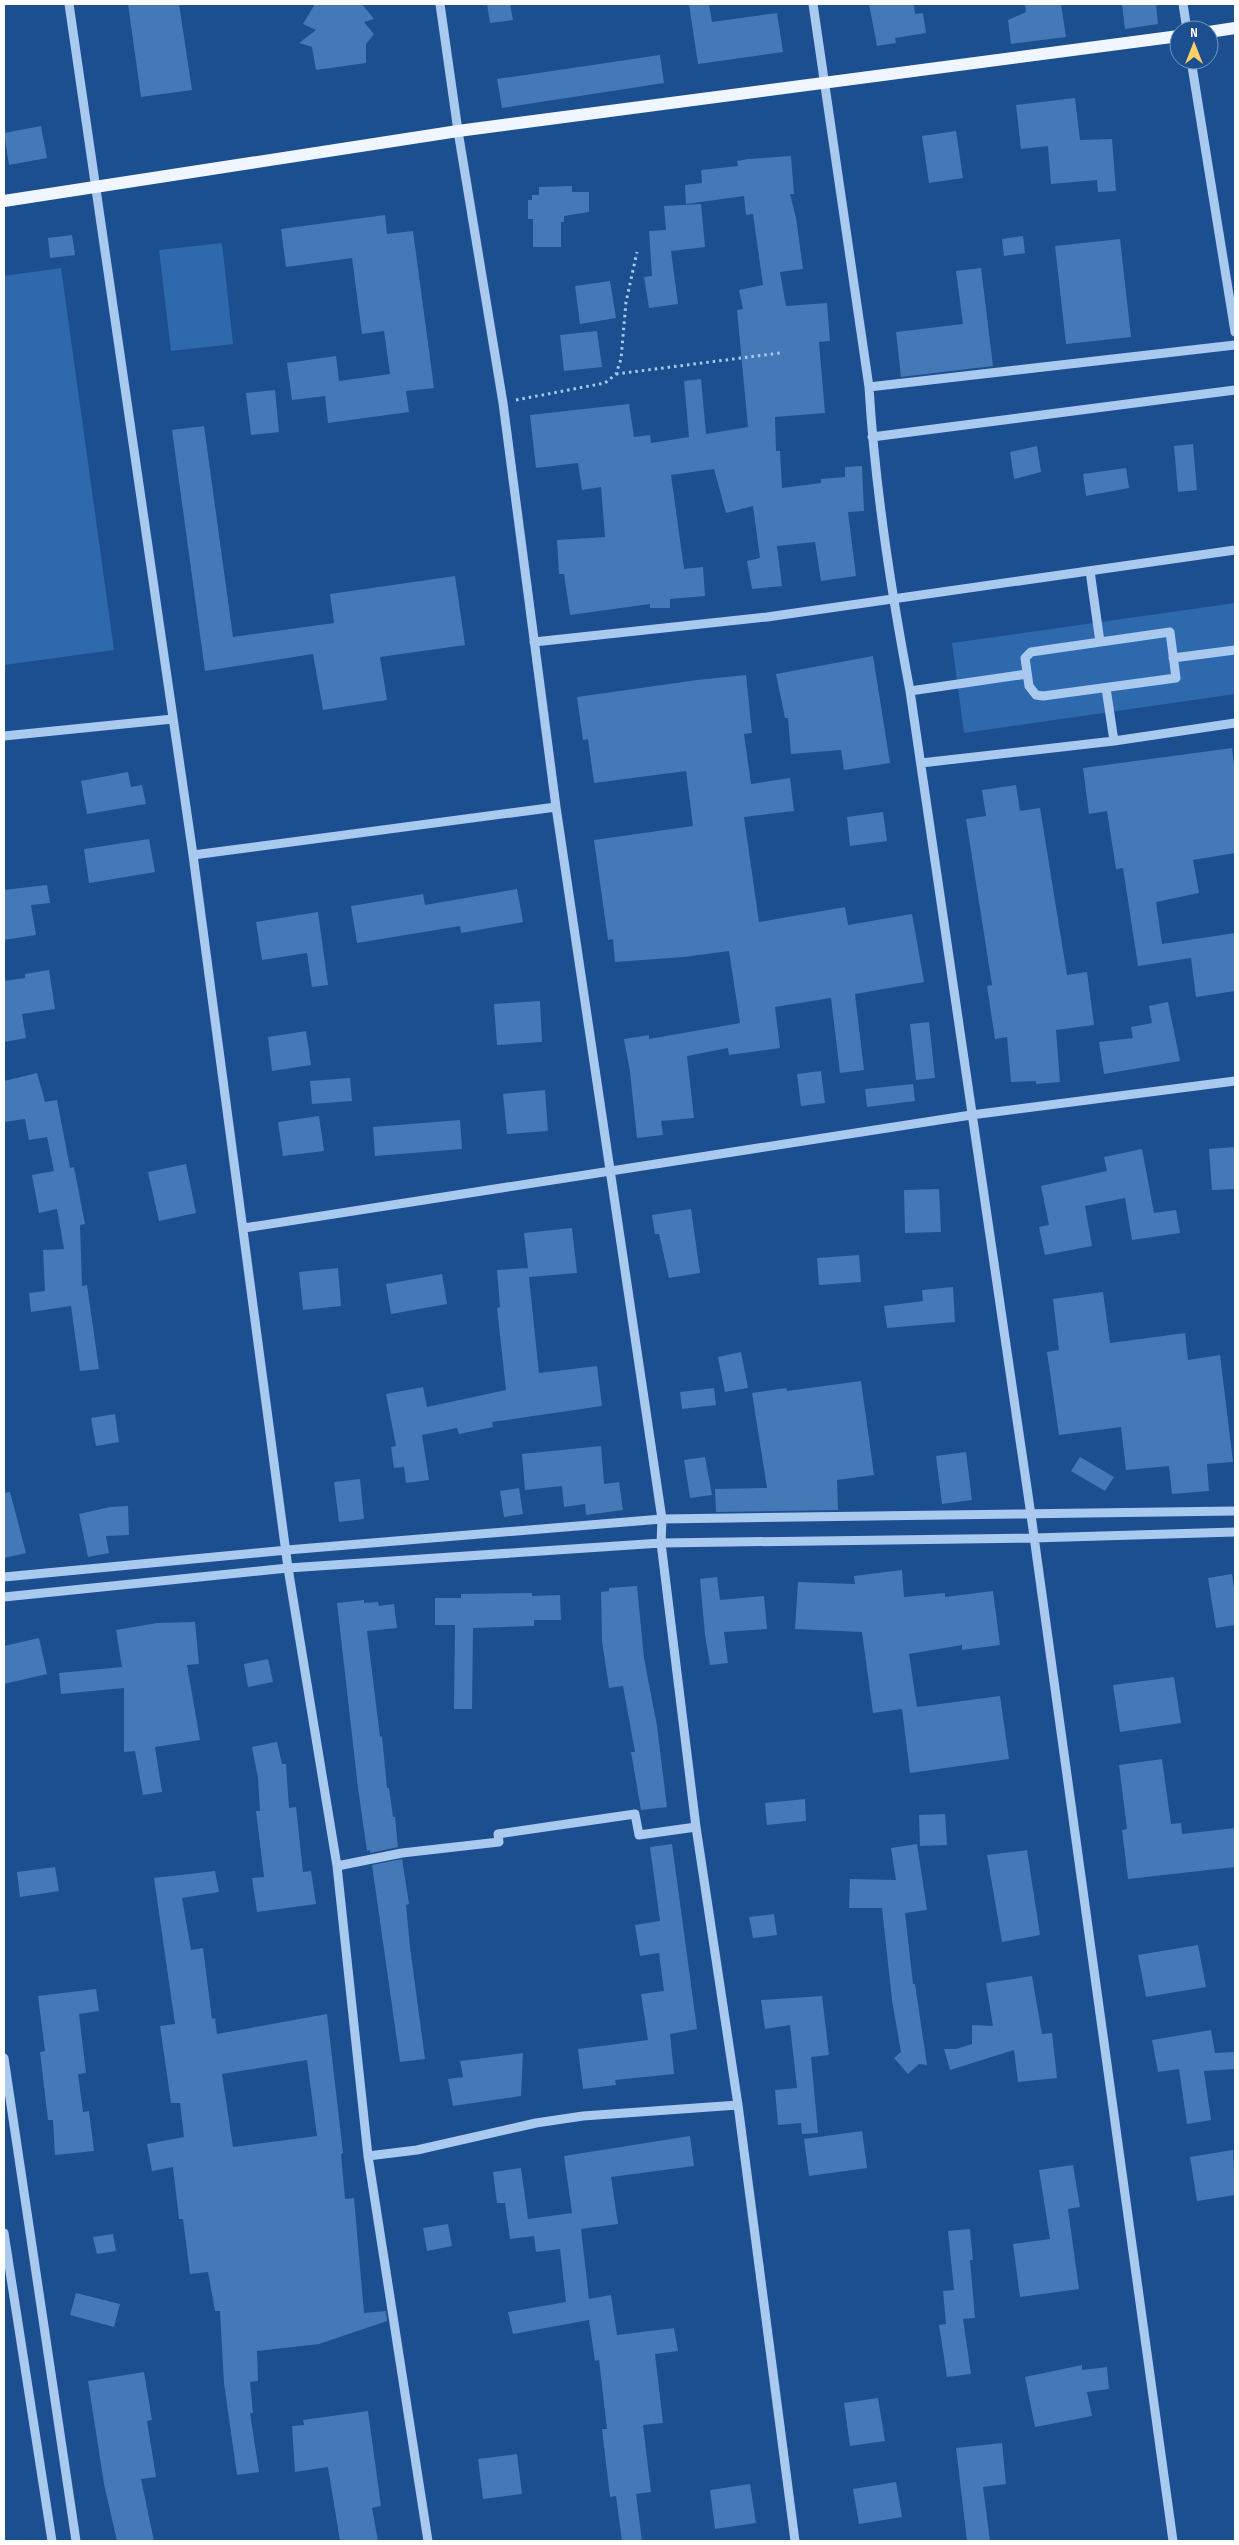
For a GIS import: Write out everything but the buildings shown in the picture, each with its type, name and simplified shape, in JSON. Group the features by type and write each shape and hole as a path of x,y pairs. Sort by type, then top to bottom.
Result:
{"main road":[{"path":"1219,30 1235,28"},
{"path":"4,201 458,131 1169,37"}],"street":[{"path":"69,4 94,187 193,855 288,1568 337,1866 368,2156 428,2541"},
{"path":"440,4 458,131 503,403 556,807 662,1519 661,1543 696,1827 738,2105 795,2541"},
{"path":"813,4 869,387 872,438 893,598 921,763 1031,1516 1173,2541"},
{"path":"1183,4 1185,20"},
{"path":"1193,70 1235,332"},
{"path":"869,387 1235,345"},
{"path":"872,438 1235,390"},
{"path":"534,642 767,617 1235,550"},
{"path":"1090,571 1100,642"},
{"path":"1170,632 1176,678 1036,695 1029,686 1025,658 1027,653 1100,642 1170,632"},
{"path":"1173,658 1235,650"},
{"path":"910,691 1027,674"},
{"path":"1106,688 1113,738"},
{"path":"4,736 173,719"},
{"path":"921,763 1235,723"},
{"path":"193,855 556,807"},
{"path":"244,1228 971,1115 1235,1081"},
{"path":"4,1577 287,1550 662,1519 1031,1516 1235,1511"},
{"path":"4,1597 288,1568 661,1543 1034,1538 1235,1532"},
{"path":"337,1866 402,1853 498,1842 498,1834 635,1814 639,1835 696,1827"},
{"path":"4,2058 76,2541"},
{"path":"368,2156 417,2150 536,2123 583,2116 738,2105"},
{"path":"4,2233 52,2541"}],"path":[{"path":"616,374 621,359 626,302 637,252"},
{"path":"503,403 605,383 616,374 780,352"}],"shaded area":[{"path":"222,243 233,344 171,351 159,250"},
{"path":"61,268 114,650 4,665 4,276"},
{"path":"1235,603 1235,694 964,733 952,643"}]}
